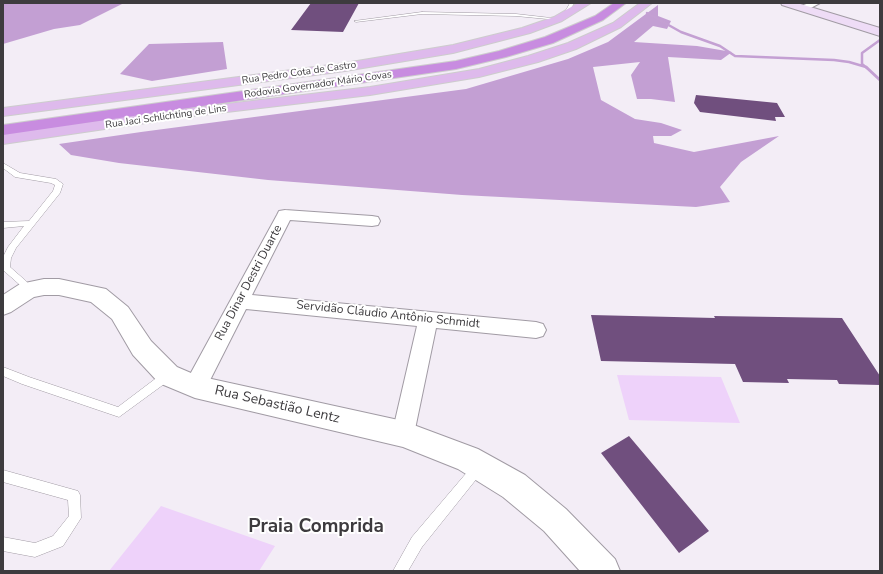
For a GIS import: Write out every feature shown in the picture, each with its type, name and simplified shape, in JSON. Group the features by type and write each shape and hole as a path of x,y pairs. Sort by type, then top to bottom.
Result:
{"highway":[{"name":"Rodovia Governador Mário Covas","path":"3,123 397,68 462,57 493,50 543,35 581,19 608,3"},
{"name":"Rodovia Governador Mário Covas","path":"3,130 456,64 502,54 549,40 592,22 621,3"}],"main road":[{"name":"Rua Pedro Cota de Castro","path":"3,112 423,55 526,31 566,11 586,3"},
{"name":"Rua Jaci Schlichting de Lins","path":"3,139 186,113 370,91 480,73 533,60 583,42 628,18 647,3"},
{"path":"786,3 880,32"}],"street":[{"path":"804,8 816,3"},
{"name":"Rua Dinar Destri Duarte","path":"195,387 285,215 372,221"},
{"name":"Rua Sebastião Lentz","path":"28,290 44,287 59,287 98,295 120,313 142,348 168,375 195,387 403,434 468,459 514,486 555,520 603,571"},
{"path":"3,306 28,290"},
{"name":"Servidão Cláudio Antônio Schmidt","path":"240,301 536,330"},
{"path":"403,434 428,319"}],"lane":[{"path":"356,21 422,13 516,16 566,11"},
{"path":"3,165 18,175 53,181 59,184 57,191 12,247 6,258 6,268 28,290"},
{"path":"3,225 31,223"},
{"path":"3,371 26,381 119,412 168,375"},
{"path":"400,571 417,542 480,466"},
{"path":"3,476 74,495 75,518 58,541 35,550 3,544"}],"shaded area":[{"path":"3,3 124,3 80,25 54,29 3,44"},
{"path":"658,5 658,16 671,21 667,29 653,26 634,42 697,46 732,52 721,60 668,57 675,102 637,99 631,75 640,62 593,67 601,100 635,119 661,123 682,130 671,136 653,136 654,143 694,152 779,136 741,162 720,187 730,202 696,207 462,195 268,180 119,163 71,155 59,144 466,89 568,59 608,42"},
{"path":"223,42 227,69 152,81 120,74 149,44"},
{"path":"617,375 721,377 740,423 629,420"},
{"path":"161,506 275,546 259,571 109,571"}],"building":[{"path":"311,3 359,3 343,32 291,30"},
{"path":"696,95 777,103 785,117 775,117 776,121 700,112 694,103"},
{"path":"591,315 715,318 714,316 842,318 880,376 880,385 839,384 837,380 787,379 789,383 743,382 735,364 601,361"},
{"path":"629,436 709,531 679,553 601,453"}],"waterway":[{"path":"647,13 681,32 720,46 735,56 834,60 849,62 866,67"},
{"path":"866,67 862,64 862,53 880,40"},
{"path":"866,67 880,80"}],"district":[{"name":"Praia Comprida","path":"316,527"}]}
